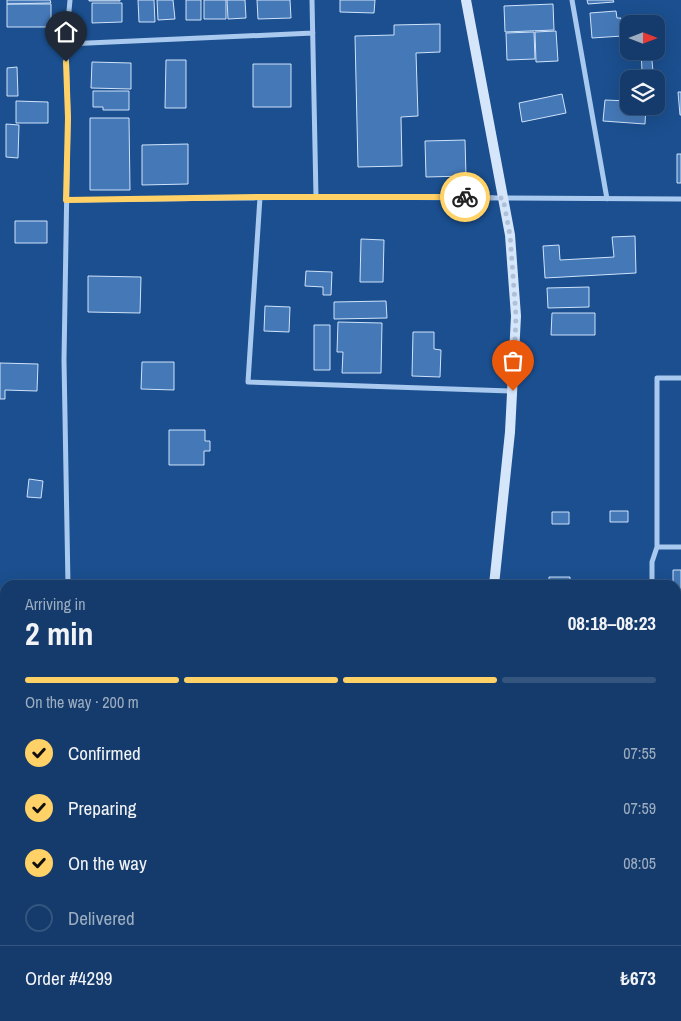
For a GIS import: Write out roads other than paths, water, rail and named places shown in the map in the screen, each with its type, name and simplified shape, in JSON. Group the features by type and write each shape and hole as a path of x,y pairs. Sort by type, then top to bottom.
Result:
{"main road":[{"path":"466,0 510,235 516,316 513,391 494,580"}],"street":[{"path":"68,580 64,360 68,118 66,44 70,0"},
{"path":"312,0 316,197"},
{"path":"572,0 608,199"},
{"path":"66,44 313,34"},
{"path":"66,200 260,197 681,199"},
{"path":"260,197 248,382 513,391"},
{"path":"652,580 652,562 657,546 657,378 681,378"},
{"path":"657,546 681,546"}]}
